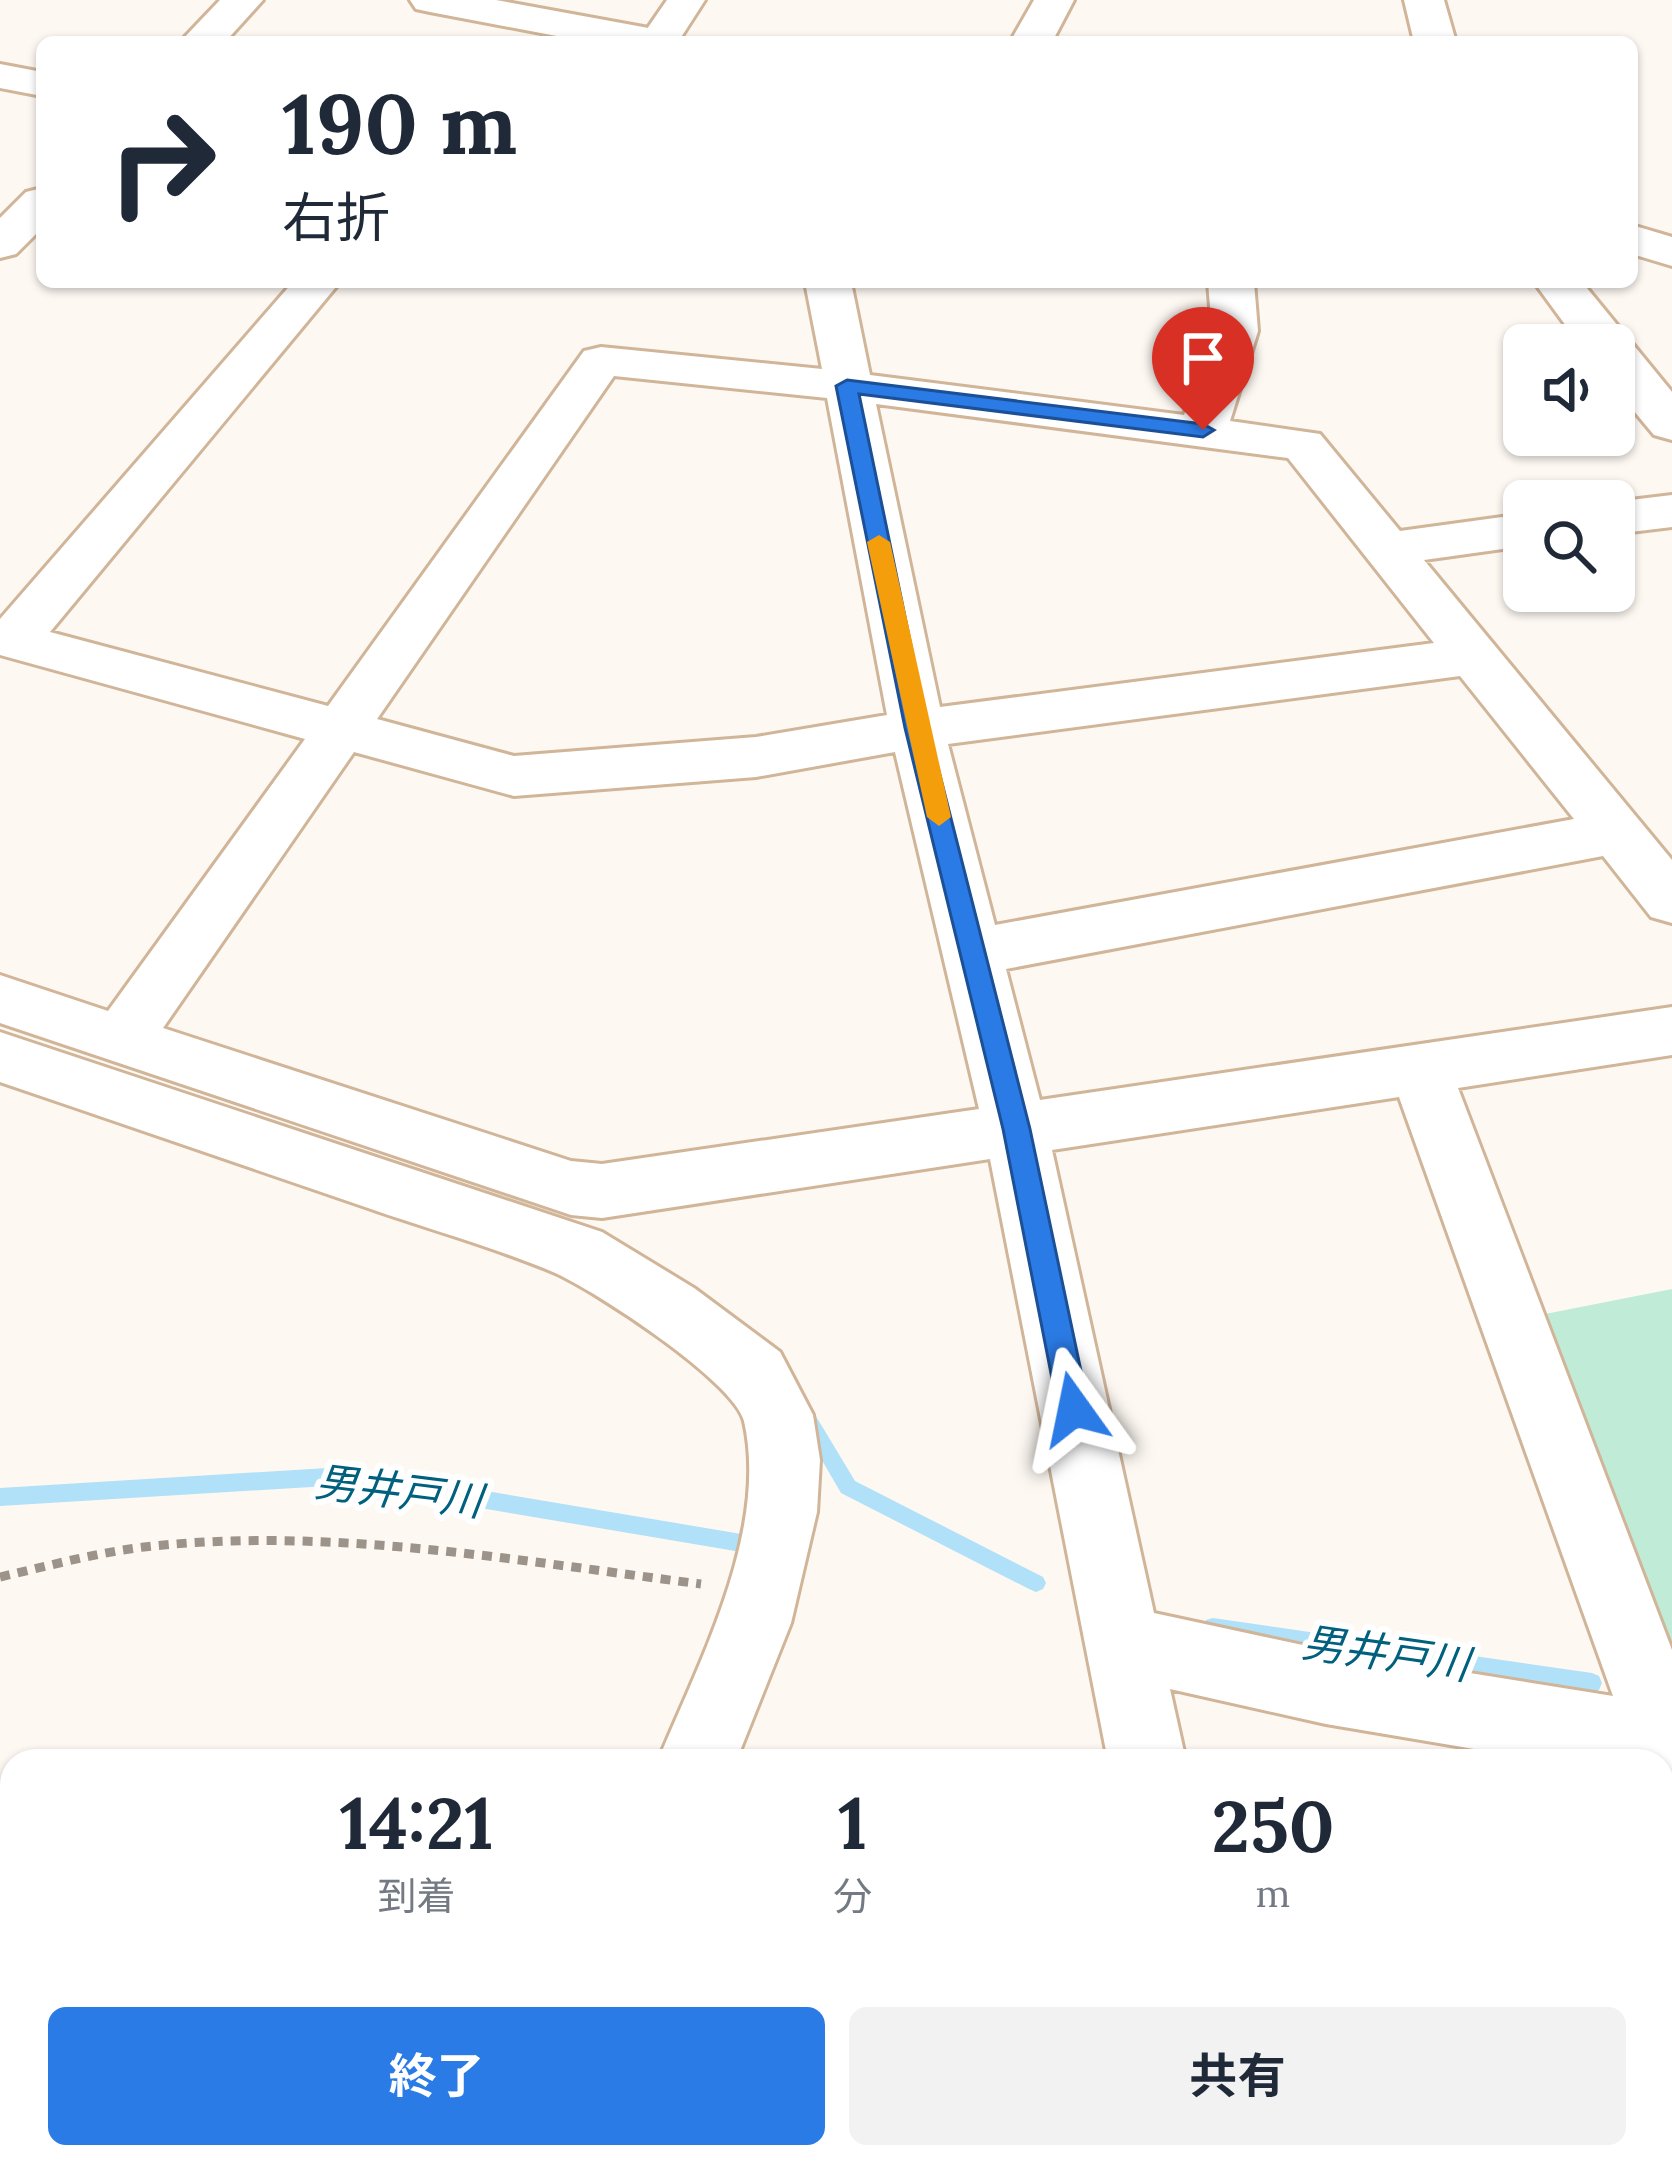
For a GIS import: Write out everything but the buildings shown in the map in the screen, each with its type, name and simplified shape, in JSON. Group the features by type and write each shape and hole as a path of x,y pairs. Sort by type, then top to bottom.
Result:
{"main road":[{"path":"207,36 243,0"},
{"path":"430,0 624,36"},
{"path":"1034,36 1054,0"},
{"path":"1424,0 1433,36"},
{"path":"0,244 36,208"},
{"path":"1638,241 1672,252"},
{"path":"1562,288 1589,324"},
{"path":"1635,381 1672,424"}],"street":[{"path":"660,36 686,0"},
{"path":"0,76 36,83"},
{"path":"312,288 7,639 514,776 755,757 916,728 1474,656"},
{"path":"829,288 916,728 1016,1129 1144,1749"},
{"path":"1203,430 1235,331 1231,288"},
{"path":"123,1038 601,361 847,386 1304,446 1672,901"},
{"path":"1635,515 1672,511"},
{"path":"1387,548 1503,533"},
{"path":"973,952 1617,832"},
{"path":"0,999 571,1188 602,1191 1672,1031"},
{"path":"0,1057 578,1252 665,1300 759,1378 785,1428 787,1481 762,1594 702,1749"},
{"path":"1121,1642 1327,1687 1537,1742 1671,1744 1420,1069"}],"path":[{"path":"0,1576 143,1547 267,1542 392,1546 718,1586"}],"green space":[{"path":"1672,1289 1672,1663 1540,1315"}],"waterway":[{"name":"男井戸川","path":"804,1414 848,1487 1036,1583"},
{"name":"男井戸川","path":"0,1497 344,1476 759,1546"},
{"name":"男井戸川","path":"1213,1627 1592,1683"}],"slow traffic":[{"path":"879,542 939,817"}],"route":[{"path":"1074,1409 1016,1129 916,728 847,386 1203,430"}]}
